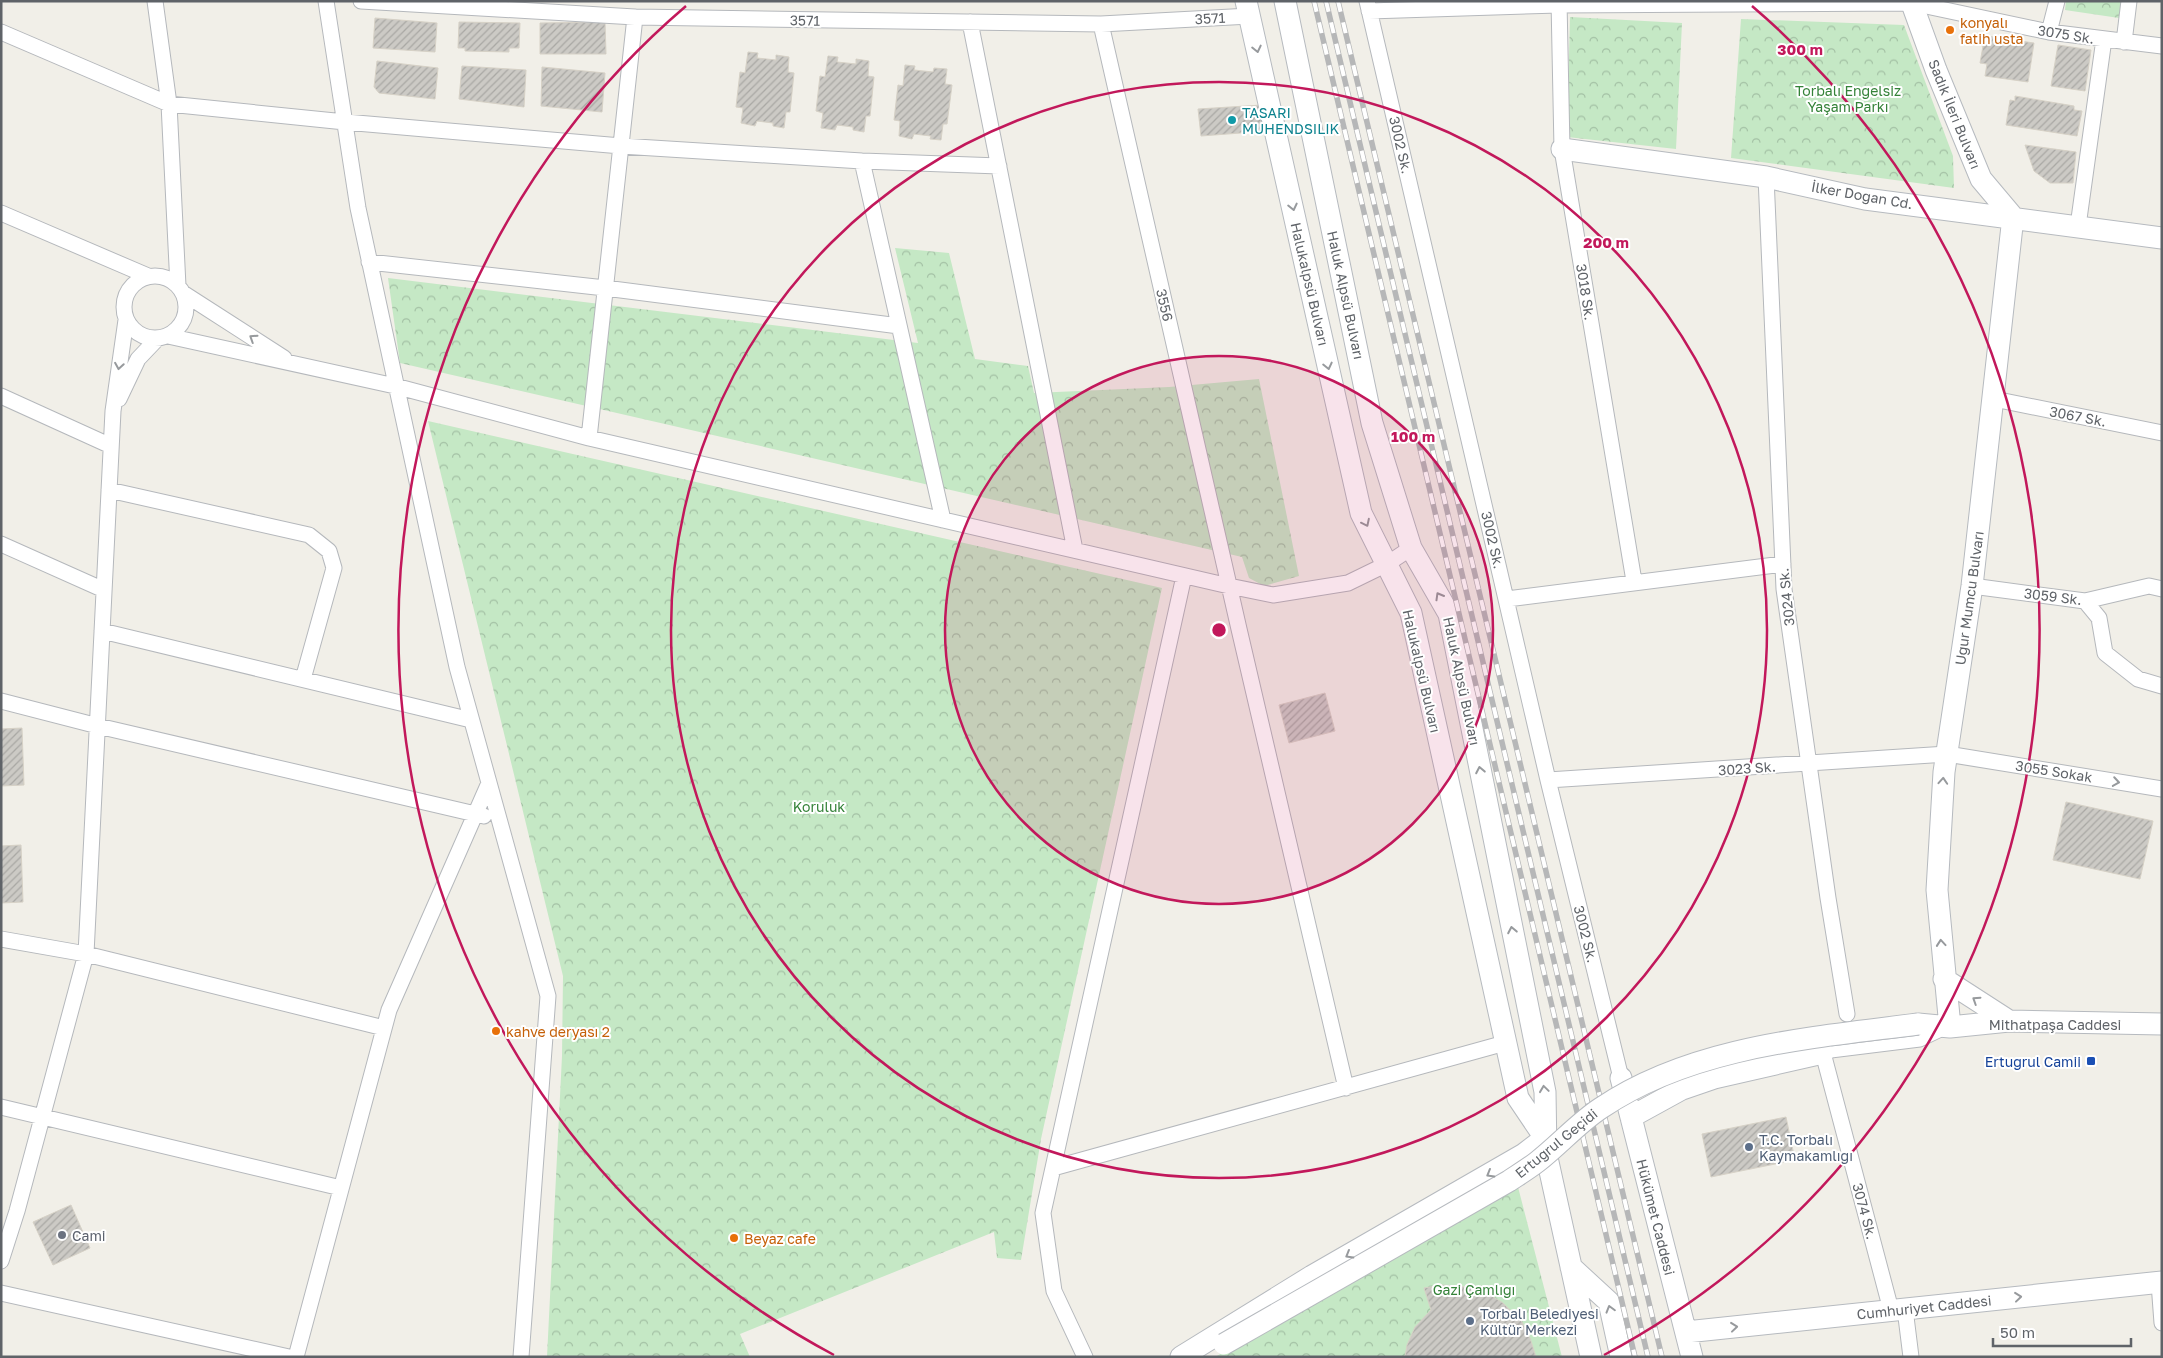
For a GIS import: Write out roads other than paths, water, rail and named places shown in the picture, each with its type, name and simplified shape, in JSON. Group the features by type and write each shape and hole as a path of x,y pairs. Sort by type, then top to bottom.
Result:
{"main road":[{"name":"Haluk Alpsü Bulvarı","path":"1285,1 1372,423 1411,548 1449,614 1545,1092 1545,1138"},
{"name":"Sadık İleri Bulvarı","path":"1911,2 1981,179 2013,217"},
{"name":"Halukalpsü Bulvarı","path":"1248,9 1361,513 1411,613 1518,1098 1545,1138"},
{"name":"İlker Doğan Cd.","path":"1562,149 1766,177 1865,199 2162,238"},
{"name":"Uğur Mumcu Bulvarı","path":"1950,1027 1937,890 1947,754 1972,586 2013,217"},
{"path":"1944,979 2009,1021"},
{"name":"Mithatpaşa Caddesi","path":"1918,1024 1950,1027 2009,1021 2162,1024"},
{"name":"Ertuğrul Geçidi","path":"1192,1357 1224,1344 1509,1181 1536,1163 1600,1108 1640,1085 1678,1069 1722,1056 1821,1037 1918,1024"},
{"path":"1631,1117 1682,1089 1714,1078 1823,1053"},
{"name":"Hükümet Caddesi","path":"1621,1078 1692,1357"},
{"path":"1181,1357 1312,1276 1524,1154 1545,1138 1591,1357"},
{"path":"1571,1267 1609,1302 1621,1357"},
{"name":"Cumhuriyet Caddesi","path":"1686,1332 2160,1283"}],"street":[{"path":"112,412 138,359 163,337 176,330 186,314 186,304 180,289 169,104 155,1"},
{"path":"326,1 358,208 457,667 548,996 521,1357"},
{"name":"3571","path":"361,1 635,17 1101,24 1248,9"},
{"path":"2049,32 2057,1"},
{"path":"2124,42 2129,1"},
{"name":"3075 Sk.","path":"1368,6 1559,3 1911,2 2049,32 2162,46"},
{"name":"3018 Sk.","path":"1559,3 1562,149 1634,582"},
{"name":"3002 Sk.","path":"1368,6 1548,780 1621,1078"},
{"path":"589,438 635,17"},
{"path":"970,22 1075,550"},
{"name":"3556","path":"1101,24 1346,1088"},
{"path":"1,32 169,104 345,122 621,146 862,161 999,166"},
{"path":"2078,226 2104,39"},
{"path":"862,161 943,520"},
{"name":"3024 Sk.","path":"1766,177 1784,589 1847,1014"},
{"path":"1,213 148,276 159,276 169,279 180,289 294,364"},
{"path":"369,262 605,288 899,326"},
{"path":"1,1261 17,1211 86,954 112,412 126,320 125,298 130,288 148,276"},
{"path":"126,320 132,328 148,338 163,337 395,386 589,438 1184,576 1273,594 1348,583 1387,564 1411,548"},
{"path":"1,396 111,446"},
{"name":"3067 Sk.","path":"1994,399 2162,433"},
{"path":"109,490 309,535 329,551 334,568 303,679"},
{"path":"1,544 104,590"},
{"path":"1507,599 1782,564"},
{"path":"1085,1357 1054,1291 1043,1213 1184,576"},
{"name":"3059 Sk.","path":"1972,586 2085,601 2149,586 2162,589"},
{"path":"2085,601 2099,618 2105,652 2138,679 2162,686"},
{"path":"102,631 471,720"},
{"path":"1,701 98,726 474,815 498,818"},
{"name":"3023 Sk.","path":"1548,780 1947,754"},
{"name":"3055 Sokak","path":"1947,754 2162,789"},
{"path":"296,1357 389,1010 489,783"},
{"path":"1,939 86,954 384,1028"},
{"path":"1823,1053 1920,1041 1950,1027"},
{"path":"1053,1168 1505,1043"},
{"name":"3074 Sk.","path":"1823,1053 1911,1357"},
{"path":"1,1107 42,1115 341,1188"},
{"path":"2160,1283 2162,1323"},
{"path":"1,1293 289,1357"}],"railway":[{"path":"1314,1 1635,1357"},
{"path":"1326,1 1648,1357"},
{"path":"1338,1 1662,1357"}],"place":[{"name":"konyalı fatih usta","path":"1950,30"},
{"name":"TASARI MUHENDSILIK","path":"1232,120"},
{"name":"kahve deryası 2","path":"496,1031"},
{"name":"Ertuğrul Camii","path":"2091,1061"},
{"name":"T.C. Torbalı Kaymakamlığı","path":"1749,1147"},
{"name":"Cami","path":"62,1235"},
{"name":"Beyaz cafe","path":"734,1238"},
{"name":"Torbalı Belediyesi Kültür Merkezi","path":"1470,1321"}],"park label":[{"name":"Torbalı Engelsiz Yaşam Parkı","path":"1848,98"},
{"name":"Koruluk","path":"819,806"},
{"name":"Gazi Çamlığı","path":"1474,1289"}]}
